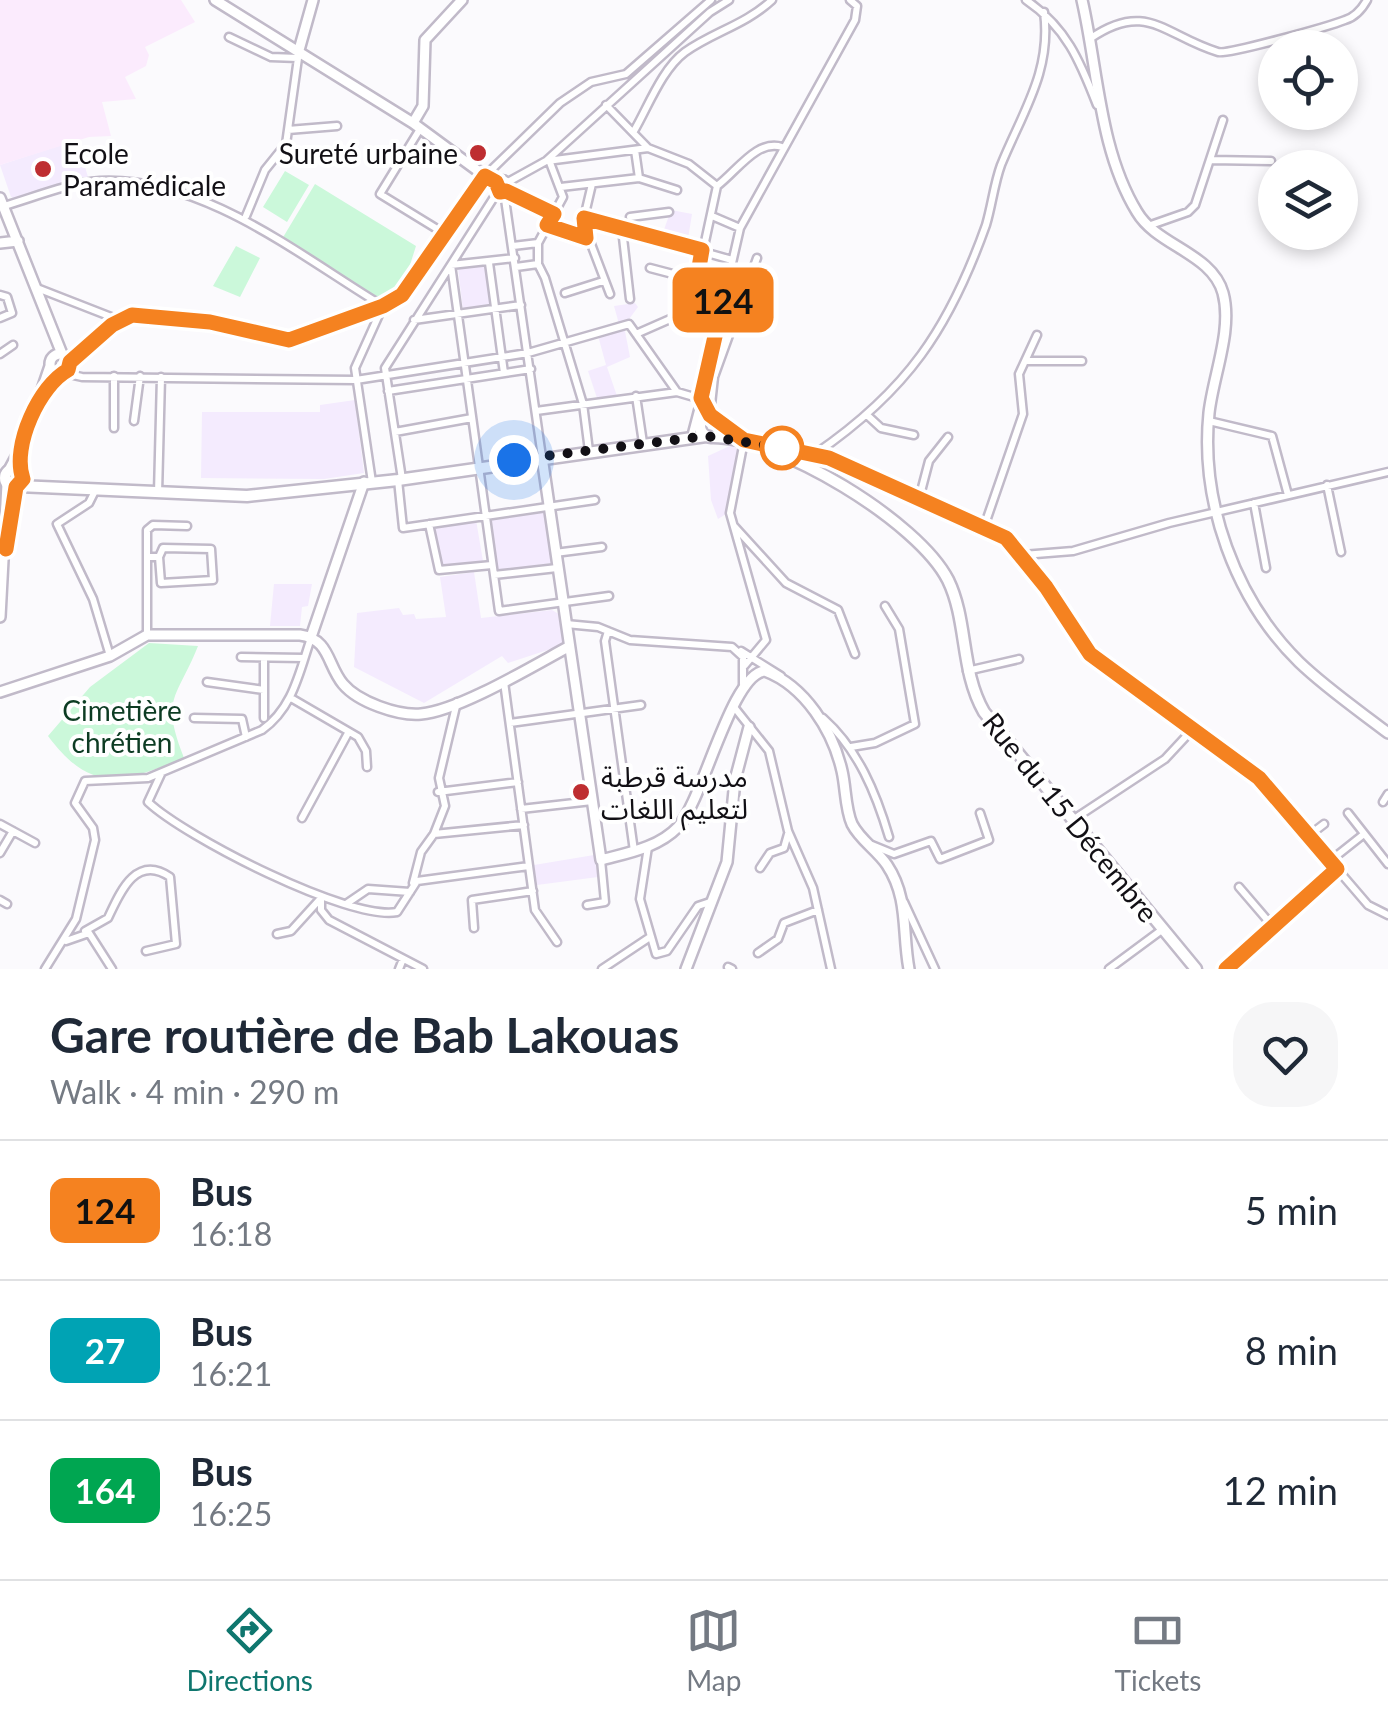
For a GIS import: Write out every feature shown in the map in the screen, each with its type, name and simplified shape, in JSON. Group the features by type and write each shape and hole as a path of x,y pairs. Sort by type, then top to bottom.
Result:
{"main road":[{"path":"715,417 721,430 709,436 700,424 715,417"},
{"path":"715,417 744,440"},
{"name":"Rue du 15 Décembre","path":"10,478 237,497 400,479 643,443 709,436 744,440 846,487 930,557 952,592 966,672 994,727 1196,969"}],"street":[{"path":"215,0 417,126 502,188 554,214"},
{"path":"246,216 265,170 286,144 298,54 313,0"},
{"path":"442,232 380,194 417,126 423,106 425,40 462,0"},
{"path":"6,549 3,538 10,478 40,399 60,363 119,320 138,314 289,340 383,306 402,295 442,232 485,176 560,103 592,82 626,74 711,0"},
{"path":"595,500 404,528 386,375 388,360 502,188 548,160 710,12 729,0"},
{"path":"634,132 672,64 684,52 742,24 772,0"},
{"path":"690,438 740,228 855,20 857,6 850,0"},
{"path":"1026,0 1044,12 1075,50 1104,120 1123,184 1148,226 1210,271 1223,294 1222,341 1209,421 1208,475 1214,512 1242,579 1275,632 1318,679 1388,732"},
{"path":"1082,0 1104,120"},
{"path":"1091,38 1118,13 1132,12 1158,17 1215,51 1243,52 1346,20 1367,0"},
{"path":"815,454 867,415 916,366 954,306 988,218 1000,168 1042,69 1047,42 1044,12"},
{"path":"229,38 270,57 298,54"},
{"path":"606,105 648,148 689,164 717,186"},
{"path":"1148,226 1188,212 1198,199 1223,120"},
{"path":"288,130 338,126"},
{"path":"702,306 697,279 717,186 766,144 782,147"},
{"path":"548,160 648,148"},
{"path":"635,150 639,178"},
{"path":"548,160 563,197 538,244 538,264 583,404 589,451"},
{"path":"1210,160 1258,161"},
{"path":"562,187 639,178 678,190"},
{"path":"60,363 2,202 84,183 116,181 246,216 270,238 383,306"},
{"path":"586,238 584,218 592,184"},
{"path":"502,188 601,860 605,902 587,905"},
{"path":"630,217 669,212"},
{"path":"712,216 740,228"},
{"path":"584,218 733,260"},
{"path":"547,225 586,238 597,251 610,294"},
{"path":"622,228 630,300"},
{"path":"0,243 18,241"},
{"path":"513,246 538,244"},
{"path":"715,417 714,377 757,258"},
{"path":"489,263 504,373"},
{"path":"451,265 538,264"},
{"path":"451,265 499,611 609,596"},
{"path":"650,268 726,288"},
{"path":"565,293 603,281"},
{"path":"36,288 119,320"},
{"path":"0,294 7,297 12,313 0,318"},
{"path":"414,320 521,305"},
{"path":"45,969 76,919 95,840 75,798 85,781 135,781 162,772 277,720 291,698 368,482 355,368 383,306"},
{"path":"636,334 702,306 721,309"},
{"path":"60,363 114,376 356,380 528,354 628,324 676,392"},
{"path":"984,527 1025,407 1019,374 1038,336"},
{"path":"0,354 13,345"},
{"path":"1026,361 1082,361"},
{"path":"388,391 531,369"},
{"path":"114,376 114,428"},
{"path":"134,421 140,376"},
{"path":"158,493 161,377"},
{"path":"536,411 676,392 701,398 715,417"},
{"path":"636,396 643,443"},
{"path":"867,415 881,428 914,435"},
{"path":"395,432 472,418"},
{"path":"1209,421 1272,436 1288,494"},
{"path":"919,499 929,461 948,437"},
{"path":"601,860 648,847 682,822 734,707 745,665 766,640 730,503 744,440 815,454 1006,538 1023,555 1090,654 1259,778 1368,904 1388,914"},
{"path":"1023,555 1073,551 1214,512 1388,472"},
{"path":"0,617 10,478"},
{"path":"1327,485 1342,552"},
{"path":"96,488 89,503 57,524 93,598 110,656"},
{"path":"1254,503 1266,568"},
{"path":"429,524 438,570 492,565"},
{"path":"147,635 149,526 187,526"},
{"path":"734,526 786,584 838,610 855,654"},
{"path":"555,553 602,547"},
{"path":"163,548 211,548 213,580 162,583 158,557 163,548"},
{"path":"149,557 158,557"},
{"path":"494,575 557,568"},
{"path":"851,748 881,740 915,724 898,629 886,606"},
{"path":"565,624 608,631 630,640 732,647 754,656 789,683 851,748 878,799 889,837"},
{"path":"608,631 604,641 634,851"},
{"path":"0,692 110,656 147,635 312,637 327,651 344,686 369,701 421,714 504,680 568,647"},
{"path":"732,647 745,665"},
{"path":"241,658 304,658"},
{"path":"264,658 264,718"},
{"path":"966,672 1020,660"},
{"path":"743,684 752,674 766,671 789,683"},
{"path":"504,680 535,910 557,942"},
{"path":"207,682 264,690"},
{"path":"291,698 363,743 367,767"},
{"path":"411,891 421,852 434,834 445,806 438,792 457,701"},
{"path":"510,722 641,705"},
{"path":"734,707 769,751 788,831 818,910 831,969"},
{"path":"817,713 840,764 851,822 888,865 936,969"},
{"path":"194,718 242,719 246,737"},
{"path":"686,969 727,862 735,780 749,727"},
{"path":"1071,821 1165,759 1192,730"},
{"path":"302,818 347,735"},
{"path":"162,772 148,798 153,807 321,898 378,914 397,912 417,881 529,866"},
{"path":"438,792 518,782"},
{"path":"1383,802 1388,794"},
{"path":"522,809 592,801"},
{"path":"1348,813 1388,864"},
{"path":"870,844 894,854 931,841 940,859 988,840 980,814"},
{"path":"0,824 35,843"},
{"path":"434,834 524,824"},
{"path":"1307,837 1324,824"},
{"path":"0,853 13,830"},
{"path":"760,868 770,852 784,848 788,831"},
{"path":"1330,861 1364,834"},
{"path":"648,847 640,900 656,954 663,954 698,906 710,902"},
{"path":"1226,969 1275,929 1337,869"},
{"path":"62,944 108,918 117,893 138,873 160,871 170,877 176,944 146,951"},
{"path":"1239,886 1275,929"},
{"path":"346,904 368,889 411,891"},
{"path":"474,928 472,900 532,891"},
{"path":"277,934 291,932 321,898"},
{"path":"321,898 321,910 329,920 424,969"},
{"path":"902,899 909,969"},
{"path":"758,954 778,939 784,923 818,910"},
{"path":"1109,969 1164,929"},
{"path":"86,931 112,969"},
{"path":"602,969 650,936"},
{"path":"399,969 403,959"}],"shaded area":[{"path":"0,0 181,0 195,22 145,47 149,55 146,66 125,77 136,99 102,102 111,136 89,137 0,165"},
{"name":"Ecole Paramédicale","path":"77,140 88,177 16,199 11,197 0,165"},
{"path":"671,210 692,214 687,245 661,238"},
{"path":"487,265 493,308 463,311 458,268"},
{"path":"635,303 638,307 624,326 630,357 607,367 617,396 598,401 588,371 606,365 597,332 619,324 614,306"},
{"path":"355,400 364,473 324,479 201,478 202,412 320,412 320,405"},
{"path":"734,444 738,450 726,514 718,519 711,500 708,456"},
{"path":"545,509 552,563 490,572 483,517"},
{"path":"476,520 483,561 442,566 434,527"},
{"path":"474,572 481,618 552,610 562,616 566,644 508,663 502,656 424,703 354,667 357,613 399,608 403,615 414,614 416,619 446,617 440,577"},
{"path":"274,584 312,584 308,606 302,607 300,626 270,626"},
{"path":"594,855 598,877 537,885 534,865"}],"green space":[{"path":"285,171 309,185 287,222 263,207"},
{"path":"315,184 416,246 404,284 378,298 282,239"},
{"path":"236,246 260,258 240,297 213,286"},
{"name":"Cimetière chrétien","path":"149,643 198,646 172,710 184,758 126,777 94,775 64,755 48,736 90,687"}],"bus line":[{"name":"124","path":"6,549 16,487 23,479 20,472 24,442 40,399 54,377 68,370 70,362 119,320 138,314 172,317 289,340 383,306 402,295 442,232 485,176 496,182 500,192 506,191 554,214 547,225 564,231 586,238 584,218 702,250 697,279 726,288 701,398 710,415 744,440 829,458 1006,538 1020,551 1090,654 1259,778 1337,869 1275,929 1226,969"}],"place":[{"name":"Sureté urbaine","path":"478,153"},
{"name":"Ecole Paramédicale","path":"43,169"},
{"name":"مدرسة قرطبة لتعليم اللغات","path":"581,792"}],"route":[{"path":"514,460 706,436 782,448"}]}
